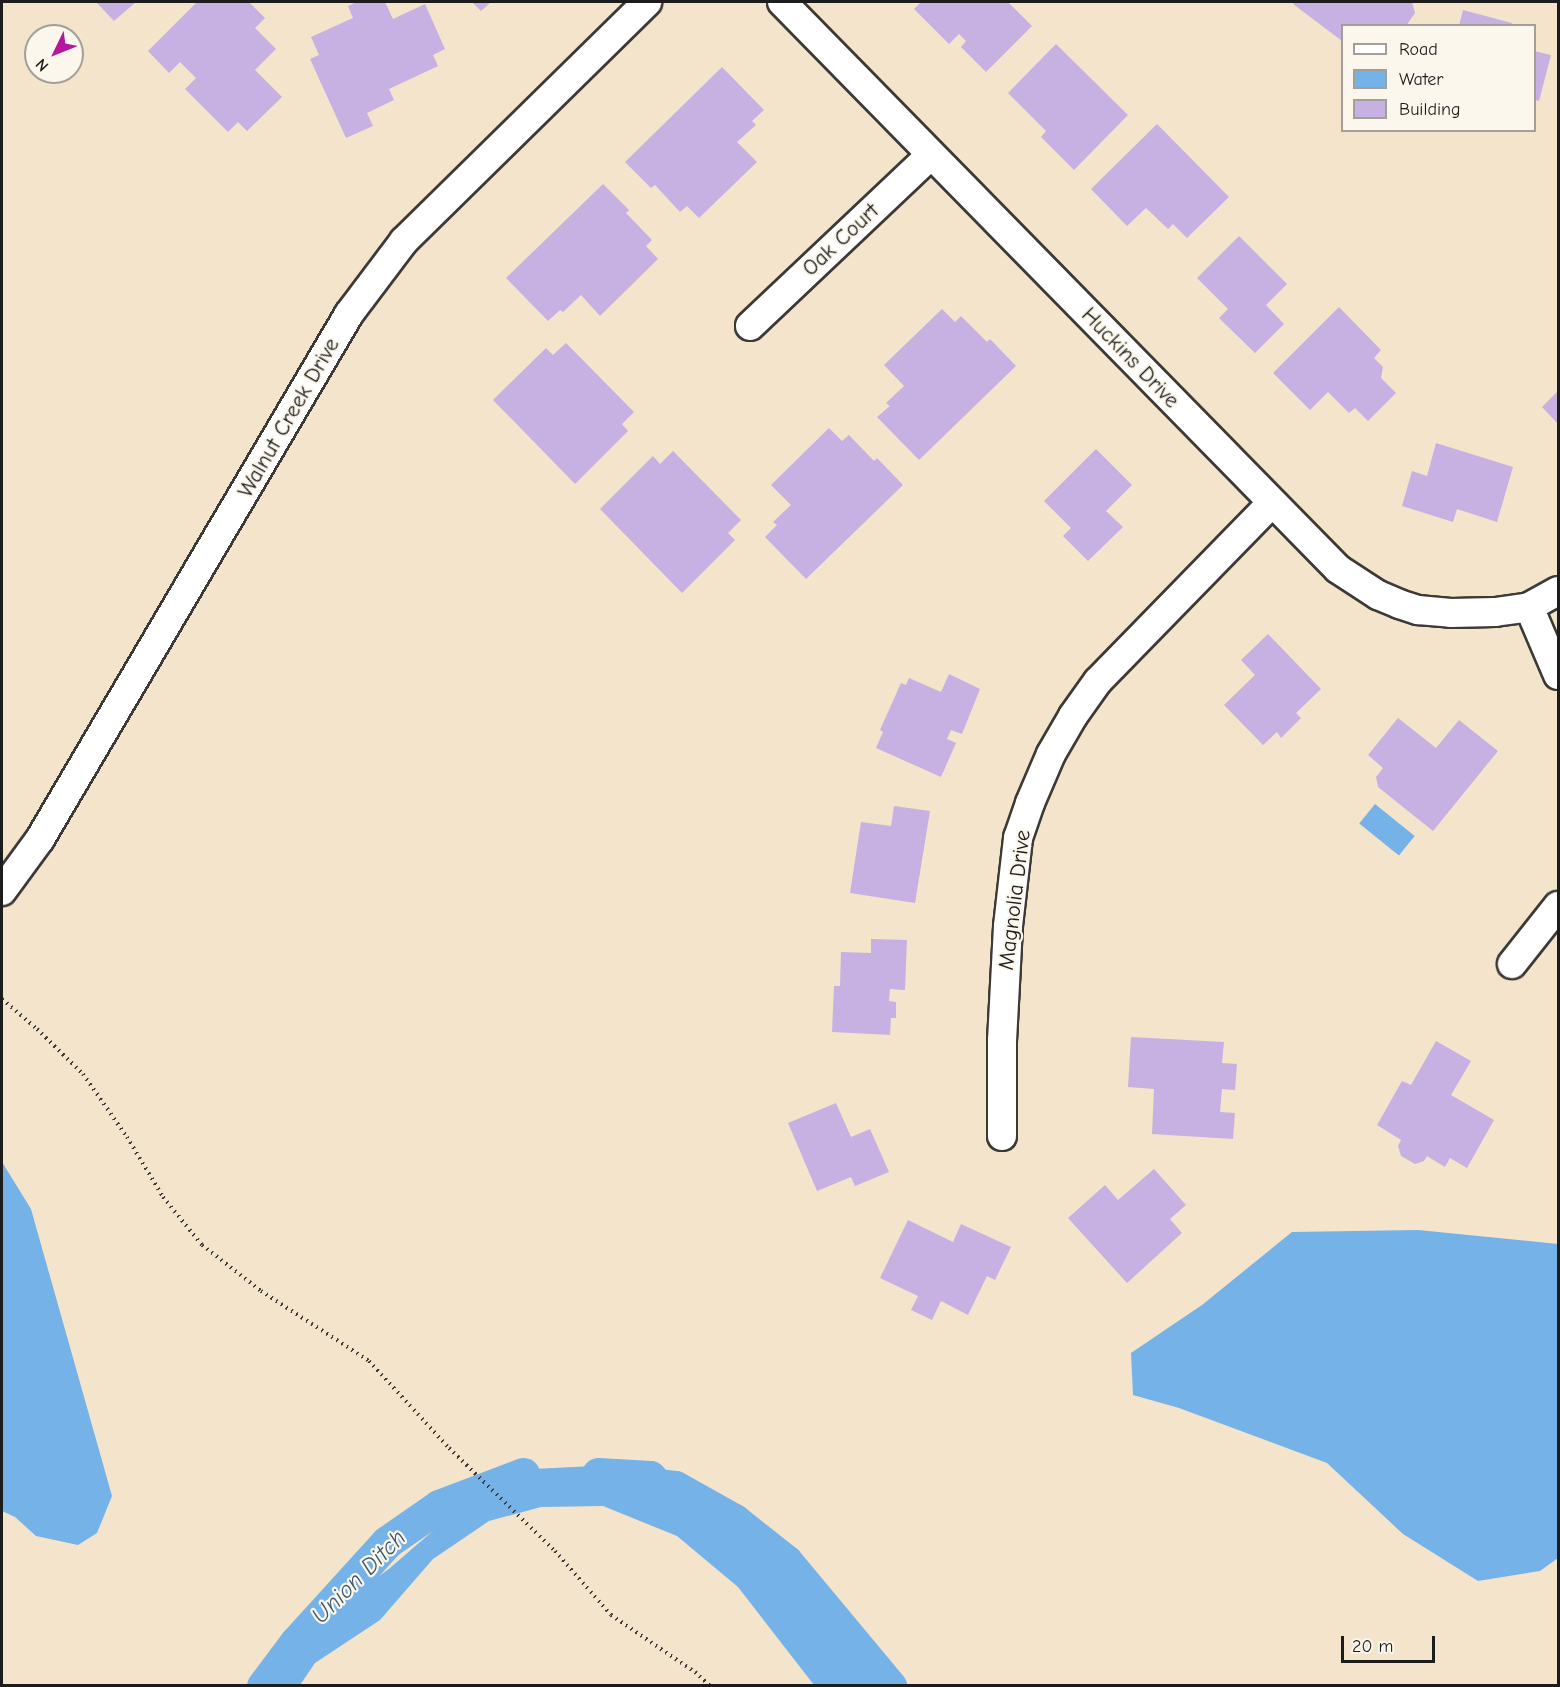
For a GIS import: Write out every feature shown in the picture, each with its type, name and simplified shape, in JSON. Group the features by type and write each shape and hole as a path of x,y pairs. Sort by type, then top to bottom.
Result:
{"street":[{"name":"Walnut Creek Drive","path":"2,891 46,829 349,314 404,241 647,2"},
{"name":"Huckins Drive","path":"782,2 1338,569 1378,595 1418,610 1451,613 1495,612 1528,607 1558,591"},
{"name":"Oak Court","path":"750,326 931,154"},
{"name":"Magnolia Drive","path":"1002,1136 1002,1041 1008,926 1018,838 1030,803 1062,735 1098,681 1272,503"},
{"path":"1528,607 1558,675"},
{"path":"1512,964 1558,906"}],"path":[{"path":"2,999 83,1074 127,1137 163,1197 202,1245 261,1291 369,1361 449,1448 555,1551 611,1615 695,1672 710,1686"}],"water":[{"path":"1375,804 1415,836 1399,856 1359,823"},
{"path":"2,1162 31,1209 112,1496 97,1533 78,1545 36,1536 15,1517 2,1511"},
{"path":"1418,1230 1558,1244 1558,1558 1540,1571 1478,1581 1403,1534 1327,1463 1179,1408 1133,1395 1131,1353 1202,1305 1292,1232"},
{"path":"593,1466 632,1471 686,1498 760,1546 807,1597 879,1685 814,1685 738,1587 677,1536 603,1506 541,1507 489,1521 433,1559 380,1620 315,1663 300,1685 257,1685 270,1663 300,1635 390,1568 494,1478 534,1469"}],"building":[{"path":"96,2 136,2 114,21"},
{"path":"197,2 249,2 265,18 255,28 276,49 255,70 282,97 247,131 238,122 228,132 185,89 196,78 180,62 169,73 148,51"},
{"path":"357,2 385,2 393,19 425,4 445,49 433,55 438,66 389,89 394,100 367,113 373,126 346,138 310,59 319,55 311,37 353,18 348,6"},
{"path":"472,2 491,2 481,11"},
{"path":"921,2 1008,2 1032,26 986,72 961,47 966,41 959,34 949,44 914,9"},
{"path":"1295,2 1412,2 1415,13 1407,24 1341,24 1341,40 1293,4"},
{"path":"1463,10 1512,23 1512,24 1460,24"},
{"path":"1056,44 1128,115 1074,170 1041,137 1046,131 1008,93"},
{"path":"1536,51 1551,55 1539,101 1536,100"},
{"path":"722,67 764,110 752,121 756,125 737,142 757,162 699,218 687,206 680,212 655,185 651,188 625,162"},
{"path":"1157,124 1229,197 1187,238 1173,224 1168,229 1146,208 1127,226 1091,189"},
{"path":"603,184 629,210 626,213 652,240 646,246 658,259 600,316 581,295 563,312 560,310 548,321 506,278"},
{"path":"1239,236 1287,284 1266,305 1284,324 1255,353 1219,318 1228,309 1197,278"},
{"path":"1339,307 1381,350 1374,358 1383,367 1381,378 1396,393 1368,421 1355,408 1349,413 1328,392 1310,410 1273,373"},
{"path":"942,309 955,322 961,316 987,342 990,339 1016,366 919,460 877,417 890,406 886,403 904,386 884,365"},
{"path":"566,343 634,412 622,424 628,431 575,484 493,400 546,348 553,355"},
{"path":"1558,391 1558,424 1542,407"},
{"path":"829,428 842,441 849,435 874,461 877,458 903,485 806,579 765,537 777,525 773,522 791,505 771,485"},
{"path":"1436,443 1513,467 1497,522 1457,509 1453,522 1402,506 1412,471 1427,476"},
{"path":"1096,449 1132,485 1106,511 1123,527 1088,561 1063,536 1071,528 1044,501"},
{"path":"673,451 741,520 728,533 735,540 682,593 600,509 653,456 660,464"},
{"path":"1268,634 1321,689 1296,713 1301,718 1281,738 1277,732 1263,745 1224,705 1255,675 1241,660"},
{"path":"949,674 980,689 962,734 951,730 947,739 956,743 941,777 876,748 883,732 880,730 901,683 906,685 909,678 941,692"},
{"path":"1398,718 1436,748 1459,720 1498,751 1433,831 1378,787 1376,777 1383,768 1368,755"},
{"path":"894,806 930,811 915,903 850,893 861,822 891,826"},
{"path":"871,939 907,940 905,990 890,989 889,1001 896,1002 896,1018 891,1018 890,1035 832,1032 834,986 840,986 841,952 871,953"},
{"path":"1131,1037 1224,1042 1222,1063 1237,1064 1235,1090 1222,1089 1220,1112 1235,1113 1233,1139 1152,1134 1154,1089 1128,1087"},
{"path":"1436,1041 1471,1061 1451,1095 1494,1120 1467,1168 1450,1158 1445,1167 1427,1156 1424,1161 1415,1164 1401,1156 1398,1146 1401,1140 1377,1125 1402,1081 1411,1085"},
{"path":"836,1103 851,1137 870,1129 889,1172 855,1186 851,1177 817,1191 788,1123"},
{"path":"1154,1169 1186,1205 1170,1219 1182,1233 1127,1283 1068,1218 1105,1185 1118,1200"},
{"path":"908,1220 953,1242 961,1224 1011,1247 995,1280 987,1276 968,1315 941,1301 932,1320 911,1310 918,1296 880,1278"}],"waterway":[{"name":"Union Ditch","path":"263,1686 296,1642 387,1542 439,1506 523,1474"},
{"name":"Union Ditch","path":"598,1474 650,1477 657,1485 675,1487 734,1520 786,1561 890,1686"}]}
